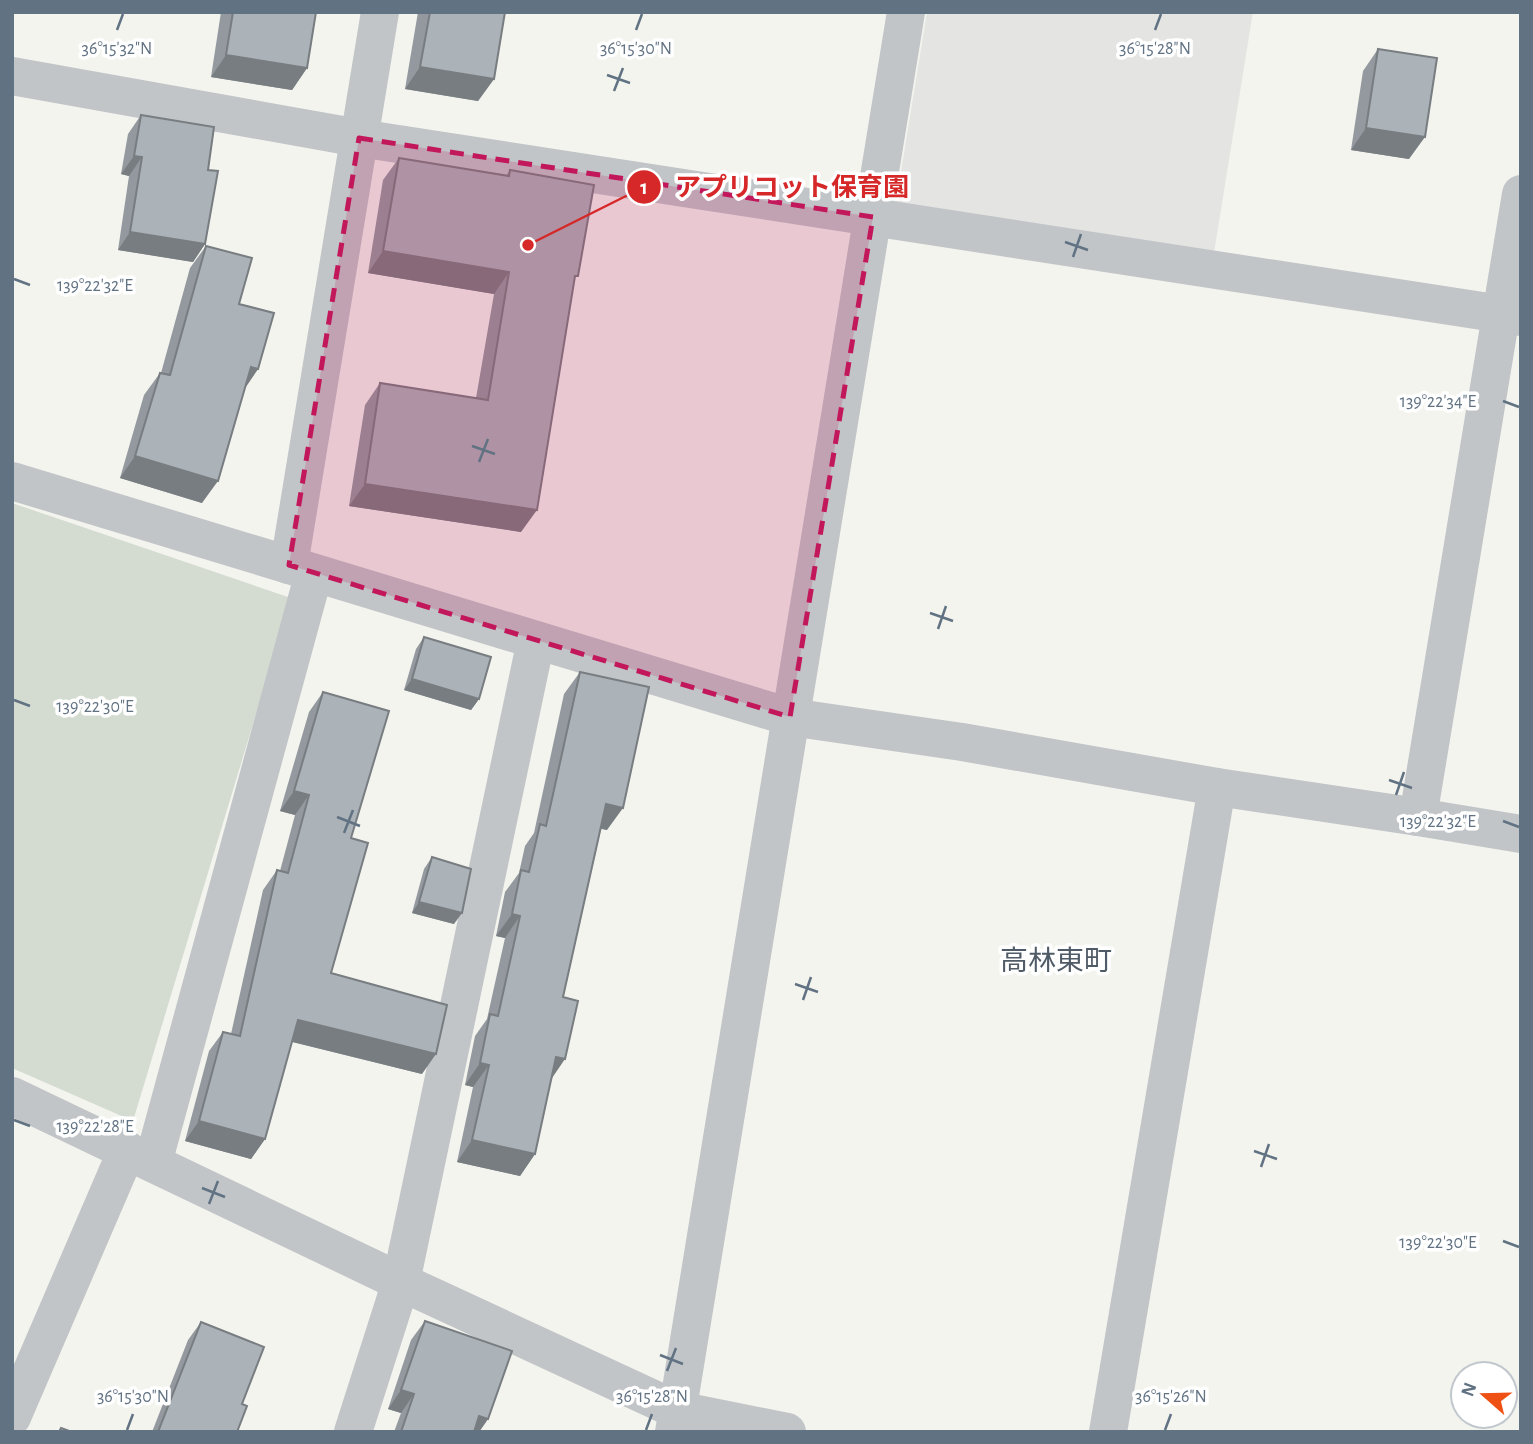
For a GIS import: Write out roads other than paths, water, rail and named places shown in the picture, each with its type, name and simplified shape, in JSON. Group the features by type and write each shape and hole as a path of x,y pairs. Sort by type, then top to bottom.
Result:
{"street":[{"path":"12,1417 140,1156 301,569 359,138 380,12"},
{"path":"676,1421 906,12"},
{"path":"12,76 359,138 1511,316"},
{"path":"1418,817 1511,316 1521,194"},
{"path":"12,481 790,717 962,742 1521,834"},
{"path":"353,1432 401,1282 536,640"},
{"path":"1108,1432 1217,786"},
{"path":"12,1096 401,1282 676,1421 787,1432"}],"place":[{"name":"アプリコット保育園","path":"528,245"}],"district":[{"name":"高林東町","path":"1056,962"}]}
